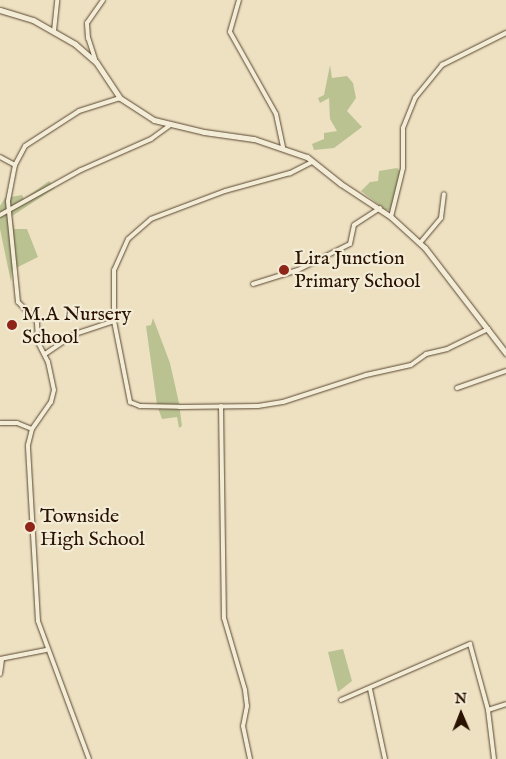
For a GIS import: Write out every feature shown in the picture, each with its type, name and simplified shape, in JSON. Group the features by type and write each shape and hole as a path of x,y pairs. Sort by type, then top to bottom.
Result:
{"street":[{"path":"54,32 57,0"},
{"path":"103,0 87,23 88,38 96,62 120,98 143,114 170,125 242,136 284,147 312,162 341,184 380,208 420,243 445,271 506,353"},
{"path":"239,0 230,32 276,114 284,147"},
{"path":"0,10 33,20 54,32 96,62"},
{"path":"391,217 404,168 403,128 415,98 442,65 506,33"},
{"path":"89,759 68,696 46,650 36,609 28,463 32,429 53,396 52,374 45,354 38,342 37,321 18,302 7,212 15,165 25,146 63,119 120,98"},
{"path":"0,215 80,170 151,139 170,125"},
{"path":"0,157 15,165"},
{"path":"312,162 290,172 193,203 151,219 136,228 124,245 114,270 114,321 127,395 132,404 150,407 265,406 309,396 366,375 411,365 426,354 447,349 488,329"},
{"path":"420,243 429,236 441,218 444,194"},
{"path":"253,284 298,270 350,244 354,225 380,208"},
{"path":"45,354 75,334 114,321"},
{"path":"457,388 506,371"},
{"path":"221,406 224,618 245,690 247,706 243,726 250,759"},
{"path":"0,423 17,423 32,429"},
{"path":"342,700 470,644 488,710 494,759"},
{"path":"0,674 1,659 46,650"},
{"path":"370,689 385,759"},
{"path":"488,710 506,704"}],"green space":[{"path":"330,65 332,78 347,76 353,83 356,98 347,111 362,127 334,148 314,150 312,144 324,139 324,133 337,131 330,119 329,98 320,103 318,98 324,95"},
{"path":"397,168 400,171 393,202 390,210 386,210 361,191 370,182 378,181 379,171"},
{"path":"49,181 55,188 12,216 14,229 27,229 38,257 12,270 11,282 0,229 0,206 5,198 22,195 24,199"},
{"path":"153,318 170,363 179,403 182,426 179,428 177,417 162,419 157,405 146,326 151,325"},
{"path":"343,649 352,681 338,692 328,652"}],"place":[{"name":"Lira Junction Primary School","path":"284,270"},
{"name":"M.A Nursery School","path":"12,325"},
{"name":"Townside High School","path":"30,527"}]}
